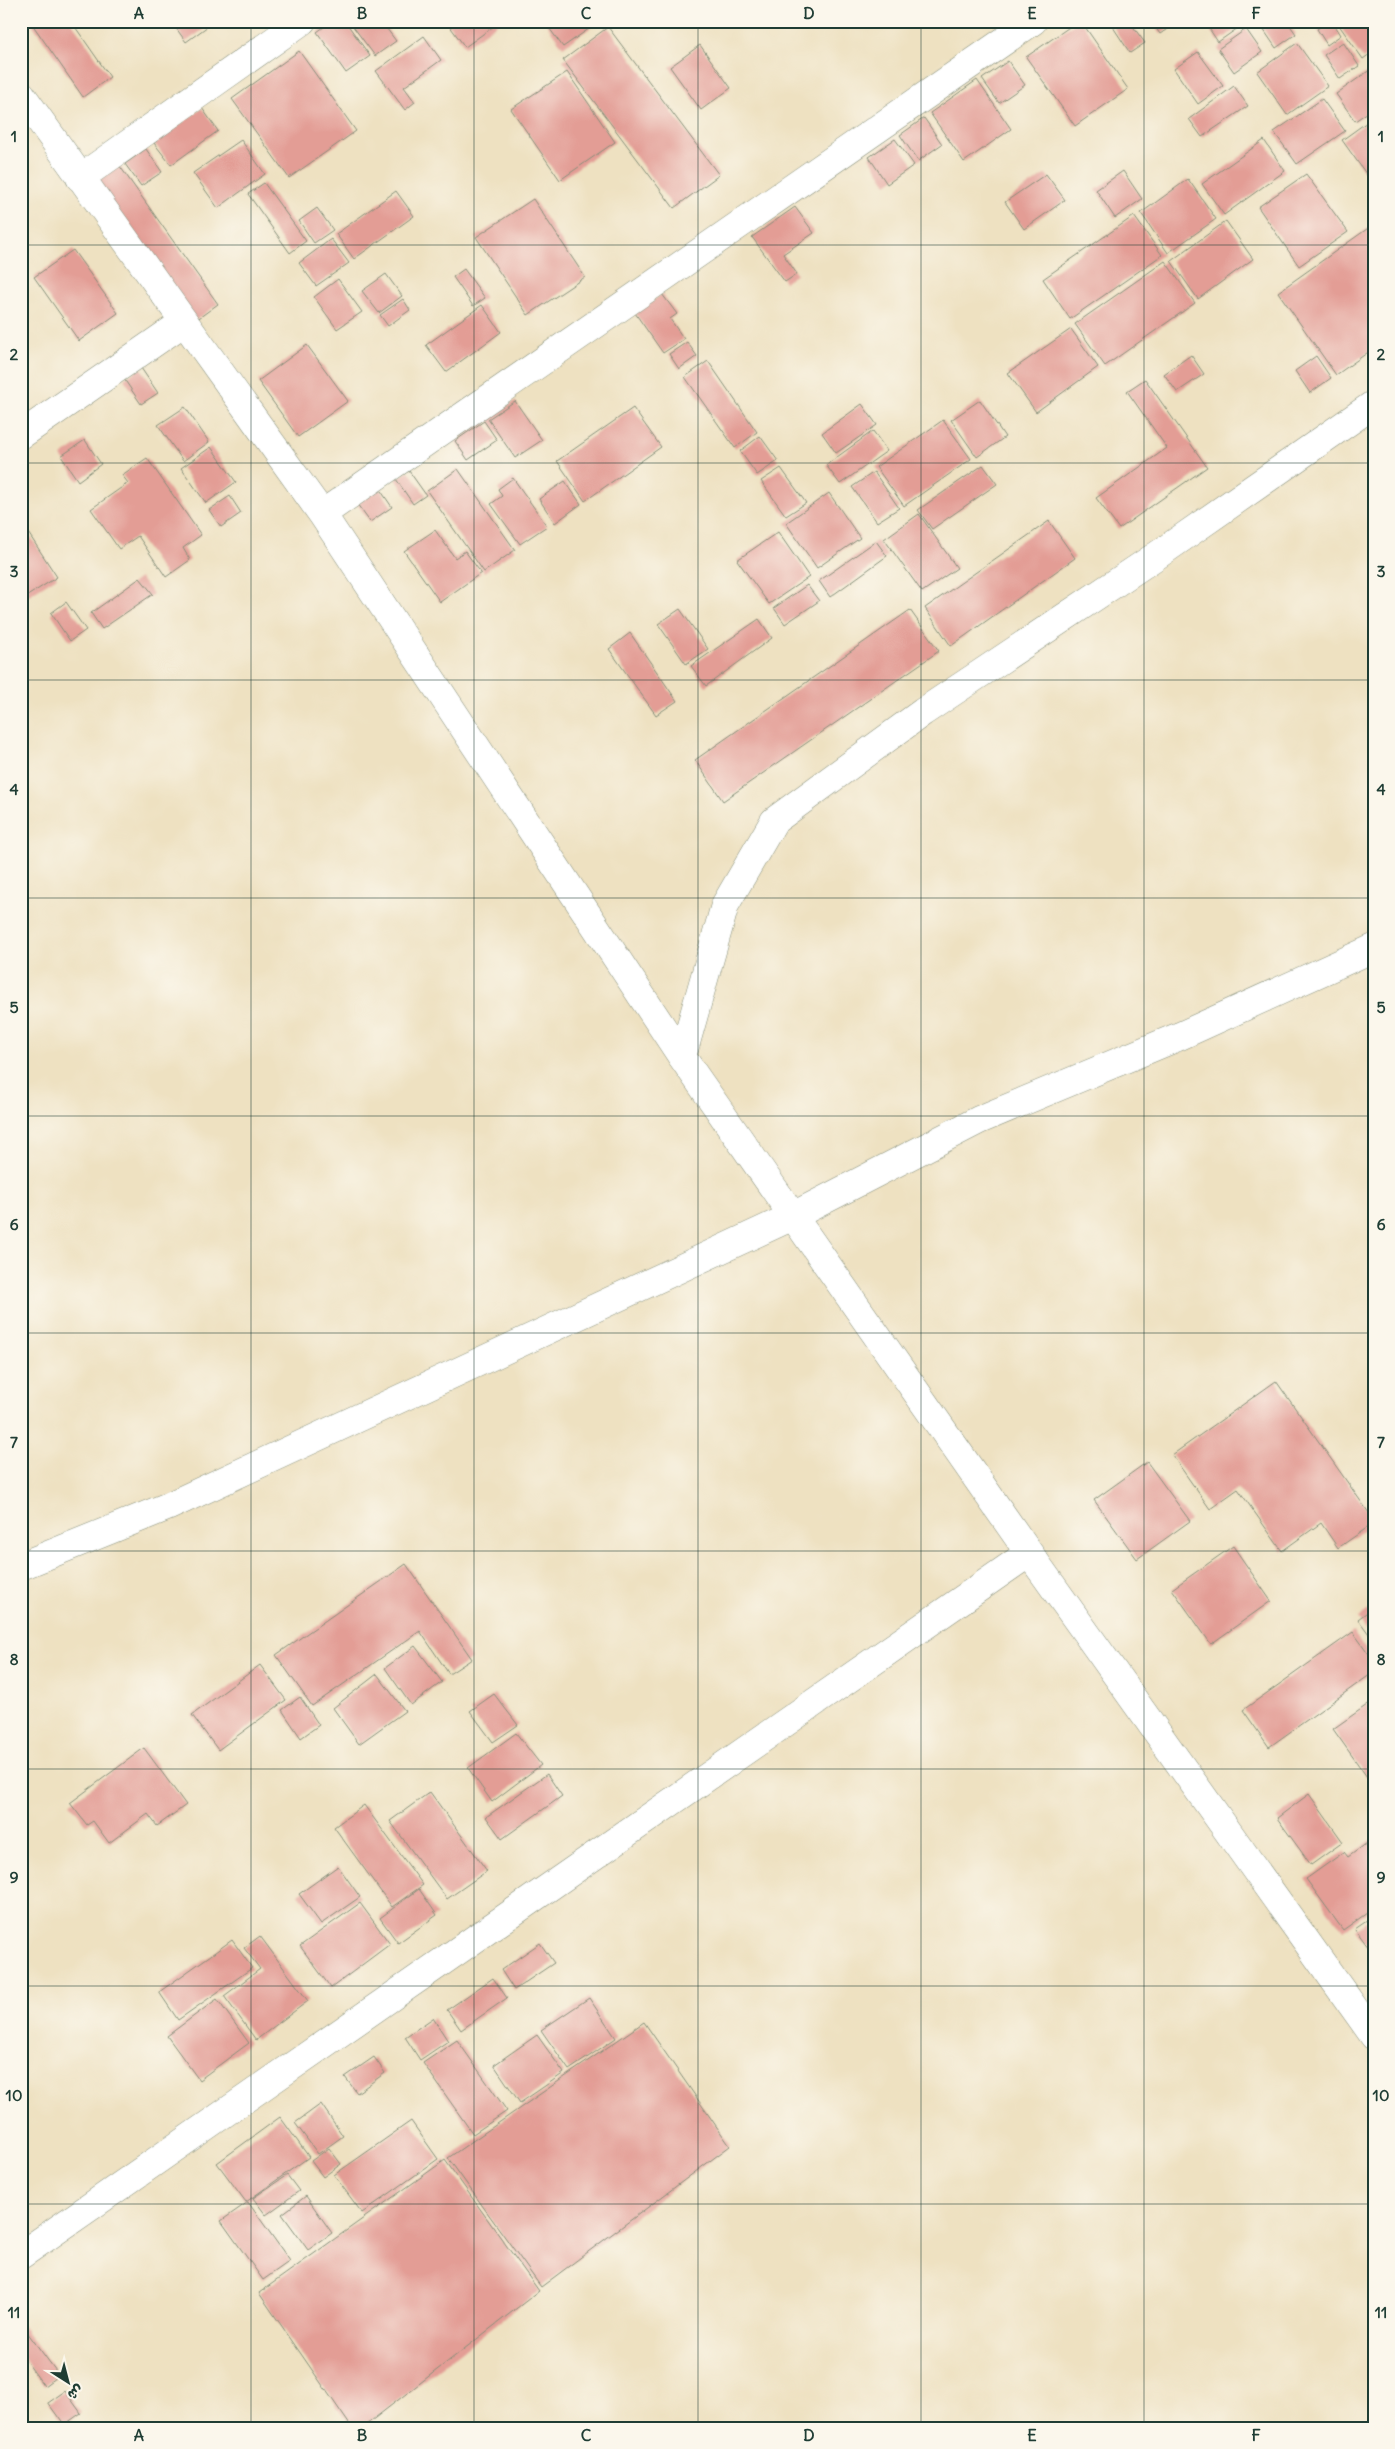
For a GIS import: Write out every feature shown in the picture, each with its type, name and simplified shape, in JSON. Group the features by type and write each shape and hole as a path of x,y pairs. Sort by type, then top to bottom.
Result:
{"street":[{"path":"80,178 302,21"},
{"path":"322,514 1033,21"},
{"path":"21,94 322,514 682,1057 1029,1553 1374,2036"},
{"path":"21,435 184,322"},
{"path":"682,1057 724,906 774,821 923,712 1159,554 1374,404"},
{"path":"21,1566 169,1506 793,1216 979,1120 1180,1036 1374,948"},
{"path":"21,2255 1029,1553"}],"building":[{"path":"30,21 71,21 110,77 83,97"},
{"path":"171,21 215,21 186,42"},
{"path":"332,21 345,21 370,56 346,73 317,32"},
{"path":"349,21 381,21 396,41 375,56"},
{"path":"446,21 501,21 465,47"},
{"path":"544,21 589,21 593,26 563,47"},
{"path":"1078,21 1081,21 1128,89 1075,126 1026,57"},
{"path":"1109,21 1129,21 1145,43 1130,53"},
{"path":"1151,21 1179,21 1160,34"},
{"path":"1204,21 1248,21 1218,42"},
{"path":"1260,21 1287,21 1296,34 1276,48 1259,23"},
{"path":"1328,21 1332,21 1341,35 1327,45 1317,29"},
{"path":"1336,21 1367,21 1374,31 1374,51 1363,59"},
{"path":"608,27 719,175 674,208 563,60"},
{"path":"1246,29 1262,52 1234,72 1218,49"},
{"path":"424,36 441,60 404,87 415,102 405,110 376,71"},
{"path":"1343,42 1359,66 1340,79 1324,55"},
{"path":"1297,43 1328,86 1287,115 1257,72"},
{"path":"700,45 731,88 701,110 670,67"},
{"path":"299,51 356,131 289,178 232,99"},
{"path":"1198,52 1223,86 1198,104 1174,69"},
{"path":"1008,61 1025,85 999,103 982,79"},
{"path":"1374,67 1374,108 1355,121 1336,94"},
{"path":"567,72 615,142 560,180 511,109"},
{"path":"977,80 1011,129 964,162 930,113"},
{"path":"1234,86 1248,106 1202,137 1189,119"},
{"path":"1322,99 1345,131 1297,164 1274,132"},
{"path":"202,108 218,131 171,165 154,143"},
{"path":"1374,117 1374,185 1342,140"},
{"path":"924,118 942,144 918,161 900,135"},
{"path":"895,139 914,165 887,184 869,157"},
{"path":"241,140 265,174 218,208 193,173"},
{"path":"1264,140 1285,171 1224,215 1202,184"},
{"path":"146,149 162,172 141,186 125,164"},
{"path":"119,165 218,304 192,323 93,184"},
{"path":"1123,171 1142,199 1115,218 1096,190"},
{"path":"1046,174 1065,200 1024,229 1005,202"},
{"path":"1306,174 1348,232 1299,266 1258,207"},
{"path":"1188,179 1216,219 1168,253 1141,213"},
{"path":"264,183 306,241 290,253 248,194"},
{"path":"396,191 414,216 354,259 336,234"},
{"path":"533,199 585,277 528,315 476,237"},
{"path":"795,207 814,233 783,254 797,274 785,282 752,237"},
{"path":"317,208 333,230 314,243 299,221"},
{"path":"1134,216 1162,255 1070,319 1043,279"},
{"path":"1226,221 1253,259 1198,299 1171,261"},
{"path":"1374,224 1374,348 1336,375 1278,292"},
{"path":"331,239 349,263 316,286 299,263"},
{"path":"73,250 118,313 79,341 34,277"},
{"path":"1165,261 1195,303 1105,366 1075,324"},
{"path":"464,269 485,298 473,306 453,277"},
{"path":"386,274 402,296 379,313 362,291"},
{"path":"338,279 362,312 337,329 314,297"},
{"path":"662,294 677,314 670,319 684,339 663,353 635,313"},
{"path":"403,299 410,310 388,326 380,315"},
{"path":"482,305 501,332 446,372 426,345"},
{"path":"1071,329 1098,367 1036,412 1008,373"},
{"path":"687,342 697,356 679,369 669,354"},
{"path":"307,345 348,401 298,437 258,381"},
{"path":"1191,355 1204,374 1177,392 1164,374"},
{"path":"1316,356 1331,378 1310,393 1295,371"},
{"path":"708,361 757,432 735,448 685,377"},
{"path":"141,368 158,393 141,404 124,379"},
{"path":"1145,379 1207,467 1119,529 1096,498 1167,448 1127,391"},
{"path":"980,400 1005,437 977,457 951,420"},
{"path":"515,401 542,440 515,458 488,419"},
{"path":"862,404 877,425 836,453 822,433"},
{"path":"185,407 209,442 183,461 158,425"},
{"path":"633,408 661,447 585,501 557,461"},
{"path":"943,420 971,459 904,506 876,467"},
{"path":"484,421 497,440 468,460 455,441"},
{"path":"873,431 887,451 840,484 826,465"},
{"path":"760,436 778,461 757,475 740,451"},
{"path":"85,440 101,464 78,481 61,456"},
{"path":"211,447 236,482 206,503 181,468"},
{"path":"147,458 201,535 183,548 190,560 166,577 138,536 119,549 91,509 128,483 122,475"},
{"path":"983,465 997,484 932,529 918,510"},
{"path":"781,468 806,503 786,516 761,481"},
{"path":"458,469 515,550 484,572 427,491"},
{"path":"409,471 426,495 413,504 396,479"},
{"path":"874,472 899,508 877,522 852,487"},
{"path":"513,478 547,526 520,544 491,504 502,496 498,489"},
{"path":"565,481 581,504 555,523 539,499"},
{"path":"379,488 392,507 370,522 357,504"},
{"path":"829,493 860,538 817,568 786,523"},
{"path":"230,496 241,513 221,527 209,510"},
{"path":"919,514 957,568 922,592 884,539"},
{"path":"1049,521 1075,558 951,646 925,608"},
{"path":"21,522 57,577 21,600"},
{"path":"435,530 455,558 465,551 481,573 440,602 404,551"},
{"path":"778,532 809,577 769,604 737,560"},
{"path":"876,541 887,556 830,597 819,581"},
{"path":"140,578 153,594 102,629 91,613"},
{"path":"807,585 819,601 785,624 774,608"},
{"path":"66,602 86,630 70,641 51,613"},
{"path":"680,609 708,649 686,664 658,624"},
{"path":"910,610 939,651 723,801 695,760"},
{"path":"759,619 772,638 706,686 691,666"},
{"path":"630,633 677,701 656,715 609,649"},
{"path":"1276,1381 1374,1520 1374,1523 1338,1548 1321,1523 1282,1551 1238,1489 1210,1509 1172,1455"},
{"path":"1147,1462 1190,1521 1137,1559 1094,1500"},
{"path":"1233,1546 1271,1601 1211,1644 1172,1589"},
{"path":"406,1564 472,1659 449,1674 420,1631 312,1706 276,1655"},
{"path":"1374,1607 1374,1641 1358,1619"},
{"path":"1353,1632 1374,1661 1374,1672 1269,1747 1243,1710"},
{"path":"415,1646 442,1682 411,1705 385,1668"},
{"path":"260,1665 286,1700 218,1750 192,1715"},
{"path":"377,1674 405,1711 359,1744 333,1708"},
{"path":"494,1694 518,1725 493,1742 470,1711"},
{"path":"300,1697 319,1725 301,1738 282,1710"},
{"path":"1374,1700 1374,1773 1367,1777 1333,1729"},
{"path":"516,1733 541,1765 492,1802 468,1768"},
{"path":"144,1748 186,1805 157,1826 148,1814 109,1843 93,1821 87,1825 70,1803"},
{"path":"547,1774 562,1796 502,1839 486,1817"},
{"path":"430,1792 487,1871 447,1899 390,1821"},
{"path":"1309,1794 1343,1842 1311,1865 1277,1818"},
{"path":"364,1805 423,1885 392,1907 334,1827"},
{"path":"1374,1838 1374,1908 1343,1930 1306,1879 1344,1852 1348,1857"},
{"path":"338,1866 360,1897 321,1924 299,1894"},
{"path":"419,1889 437,1915 398,1943 380,1918"},
{"path":"360,1903 390,1944 331,1988 300,1946"},
{"path":"1374,1916 1374,1955 1355,1929"},
{"path":"260,1936 308,2001 256,2040 224,1996 260,1969 244,1948"},
{"path":"232,1940 252,1968 178,2020 159,1992"},
{"path":"540,1943 554,1963 514,1990 501,1970"},
{"path":"493,1978 507,1998 461,2030 447,2010"},
{"path":"589,1998 616,2038 569,2070 541,2030"},
{"path":"217,1999 249,2043 199,2080 167,2036"},
{"path":"433,2018 448,2041 420,2060 405,2037"},
{"path":"644,2022 730,2146 541,2287 448,2158"},
{"path":"537,2035 564,2073 520,2103 494,2065"},
{"path":"457,2040 507,2111 473,2134 423,2063"},
{"path":"374,2057 385,2073 357,2093 345,2077"},
{"path":"321,2104 343,2136 318,2154 295,2123"},
{"path":"280,2117 309,2157 246,2202 217,2163"},
{"path":"411,2121 438,2159 362,2213 334,2175"},
{"path":"329,2148 341,2164 323,2177 311,2161"},
{"path":"445,2160 539,2291 362,2428 352,2428 259,2293"},
{"path":"287,2175 299,2191 266,2215 253,2198"},
{"path":"306,2196 332,2233 308,2250 282,2214"},
{"path":"248,2202 290,2261 263,2280 221,2221"},
{"path":"21,2324 59,2375 44,2386 21,2354"},
{"path":"65,2391 81,2413 64,2425 48,2403"}]}
